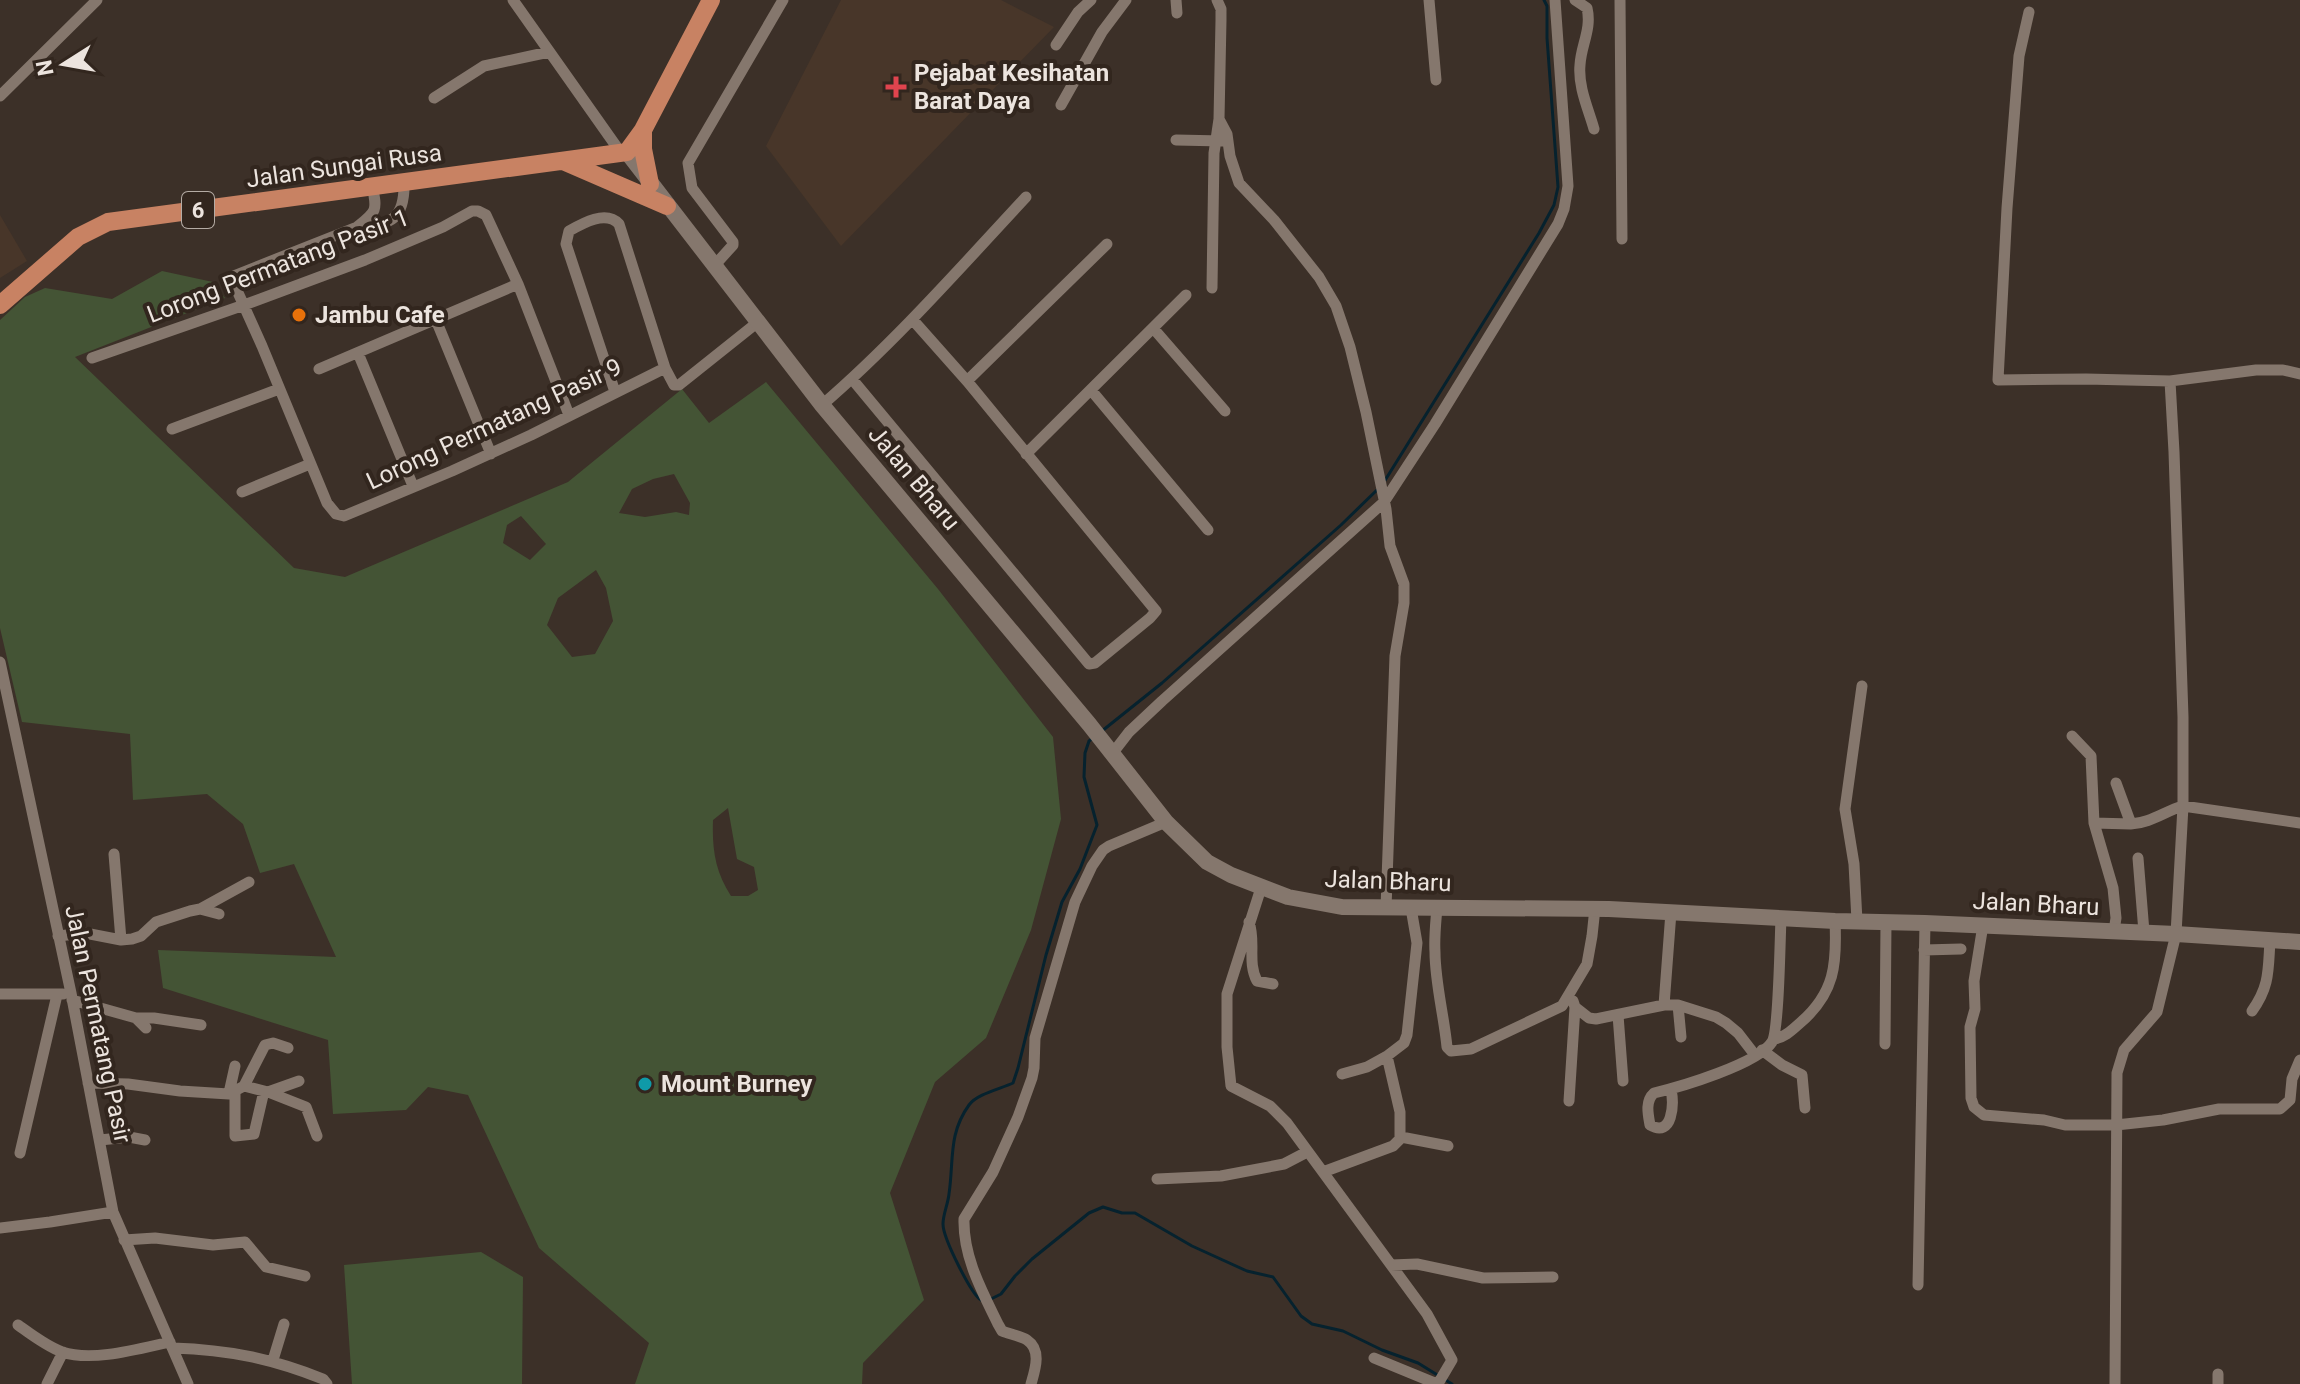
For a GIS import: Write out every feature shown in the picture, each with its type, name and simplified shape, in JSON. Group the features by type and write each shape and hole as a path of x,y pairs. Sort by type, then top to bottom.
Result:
{"main road":[{"path":"624,153 643,130 711,0"},
{"path":"643,130 643,149 650,184"},
{"name":"Jalan Bharu","path":"624,153 822,405 1089,724 1166,822 1207,862 1231,875 1261,888 1342,907 1595,908 1835,921 2144,932 2300,942"},
{"name":"Jalan Sungai Rusa","path":"0,305 78,237 108,222 624,153"},
{"path":"562,160 667,206"}],"street":[{"path":"513,0 624,153"},
{"path":"714,266 733,242 692,188 688,163 783,0"},
{"path":"1056,45 1078,12 1091,0"},
{"path":"1061,105 1102,32 1126,0"},
{"path":"1176,0 1177,13"},
{"path":"1212,288 1222,141 1219,119 1221,9 1217,0"},
{"path":"1429,0 1436,80"},
{"path":"1108,748 1129,732 1382,491 1451,398 1558,224 1568,186 1555,0"},
{"path":"1575,0 1587,8 1589,17 1579,73 1594,129"},
{"path":"1620,0 1622,239"},
{"path":"0,96 93,1"},
{"path":"2029,12 2019,56 1998,380 2170,381 2256,370 2283,370 2300,374"},
{"path":"434,98 484,66 549,52"},
{"path":"1176,140 1222,141"},
{"path":"1222,141 1239,183 1301,254 1336,306 1350,347 1382,491 1390,546 1401,573 1404,593 1395,656 1386,908"},
{"path":"357,227 391,222 403,207 404,182"},
{"path":"242,492 310,464 231,277 357,227 376,209 372,186"},
{"path":"822,405 912,319 1026,197"},
{"name":"Lorong Permatang Pasir 1","path":"92,358 365,260 443,227 472,211 486,215 518,284"},
{"path":"615,392 566,244 569,231 579,225 603,217 619,224 672,383 679,385 758,322"},
{"path":"967,381 1107,244"},
{"path":"319,369 518,284 569,415"},
{"path":"1026,454 1186,295"},
{"path":"852,379 1089,664 1095,663 1156,611 967,381 912,319"},
{"path":"436,320 491,454"},
{"path":"1153,328 1225,411"},
{"path":"358,353 413,486"},
{"name":"Lorong Permatang Pasir 9","path":"310,464 327,503 340,516 344,516 491,454 665,368"},
{"path":"2116,1384 2117,1073 2124,1050 2157,1012 2176,934 2183,806 2183,717 2170,381"},
{"path":"172,429 279,389"},
{"path":"1091,390 1208,530"},
{"name":"Jalan Permatang Pasir","path":"0,662 72,996 113,1212 188,1384"},
{"path":"1857,921 1854,864 1845,809 1862,686"},
{"path":"2072,736 2091,756 2094,823 2113,888 2114,931"},
{"path":"2116,783 2131,824"},
{"path":"2094,823 2147,822 2170,809 2183,806 2300,823"},
{"path":"1031,1384 1037,1362 1035,1351 1025,1338 1002,1331 970,1259 964,1219 1000,1159 1032,1078 1035,1038 1075,902 1092,866 1103,850 1166,822"},
{"path":"114,854 121,940"},
{"path":"2138,858 2144,932"},
{"path":"58,936 85,933 121,940 141,936 156,922 200,909 249,882"},
{"path":"1261,888 1233,973 1226,1005 1229,1082 1233,1089 1275,1109 1427,1314 1452,1356 1442,1377 1432,1383 1374,1358"},
{"path":"1437,907 1434,950 1448,1049 1460,1051 1471,1049 1558,1010 1587,964 1595,908"},
{"path":"1342,1074 1367,1067 1404,1043 1417,943 1411,908"},
{"path":"200,909 219,914"},
{"path":"1664,1005 1671,912"},
{"path":"1671,1089 1711,1077 1771,1044 1777,1016 1781,918"},
{"path":"1774,1039 1785,1036 1812,1013 1828,988 1836,958 1835,921"},
{"path":"1249,922 1252,971 1257,981 1273,984"},
{"path":"1885,1044 1886,922"},
{"path":"1918,1285 1925,923"},
{"path":"1983,925 1974,981 1975,1009 1970,1027 1971,1098 1974,1107 1984,1115 2065,1125 2116,1125 2172,1119 2219,1109 2280,1109 2290,1100 2292,1079 2300,1060"},
{"path":"2252,1011 2268,983 2270,941"},
{"path":"1924,950 1961,949"},
{"path":"1569,1101 1575,1007 1571,993"},
{"path":"0,994 72,996 136,1018 201,1025"},
{"path":"20,1153 57,995"},
{"path":"1575,1007 1589,1018 1664,1005 1678,1005 1716,1017 1759,1053 1802,1075 1805,1108"},
{"path":"1678,1005 1681,1037"},
{"path":"1618,1015 1623,1081"},
{"path":"136,1018 146,1028"},
{"path":"236,1090 265,1045 273,1043 288,1048"},
{"path":"1323,1172 1393,1146 1401,1137 1400,1112 1387,1056"},
{"path":"235,1066 235,1136 254,1134 266,1091"},
{"path":"88,1083 128,1084 180,1091 266,1091 299,1081"},
{"path":"266,1091 306,1107 317,1136"},
{"path":"100,1140 129,1137 145,1140"},
{"path":"1401,1137 1448,1146"},
{"path":"1157,1179 1221,1176 1284,1164 1307,1152"},
{"path":"0,1228 113,1212"},
{"path":"124,1240 155,1238 213,1245 245,1242 266,1267 305,1276"},
{"path":"1391,1265 1417,1264 1483,1278 1553,1277"},
{"path":"273,1360 284,1324"},
{"path":"18,1325 45,1344 63,1352 106,1354 171,1345 237,1353 273,1360 323,1379 327,1384"},
{"path":"47,1384 63,1352"}],"shaded area":[{"name":"Pejabat Kesihatan Barat Daya","path":"841,0 1001,0 1054,27 841,246 766,146"},
{"path":"0,215 27,261 0,278"}],"green space":[{"path":"162,271 213,282 225,298 75,357 294,568 345,577 568,482 682,389 709,423 766,382 938,589 1053,737 1061,819 1031,930 986,1038 935,1082 890,1193 924,1300 863,1363 862,1384 635,1384 649,1343 539,1248 468,1095 428,1087 406,1110 333,1114 328,1040 163,988 158,950 336,957 294,864 260,873 243,824 207,794 133,800 130,734 22,722 0,628 0,320 25,297 45,288 112,299","holes":["674,474 690,503 689,515 676,512 645,517 619,513 632,489","521,516 546,544 530,560 503,543 507,525","596,570 606,588 613,621 595,654 572,657 547,625 558,598","728,808 737,859 754,867 758,890 748,896 731,896 721,878 714,850 713,820"]},
{"path":"481,1252 523,1277 522,1384 352,1384 344,1265"}],"waterway":[{"path":"1384,482 1554,205 1558,187 1547,6 1544,0"},
{"path":"1102,731 1162,683 1379,488"},
{"path":"981,1300 958,1265 944,1231 955,1137 962,1116 973,1101 1013,1083 1062,902 1080,869 1097,825 1084,777 1085,753 1093,738"},
{"path":"989,1300 1001,1294 1032,1259 1089,1213 1103,1207 1135,1213 1192,1246 1247,1271 1273,1277 1301,1316 1312,1324 1343,1331 1418,1363 1452,1384"}],"place":[{"name":"Pejabat Kesihatan Barat Daya","path":"896,87"},
{"name":"Jambu Cafe","path":"299,315"},
{"name":"Mount Burney","path":"645,1084"}]}
